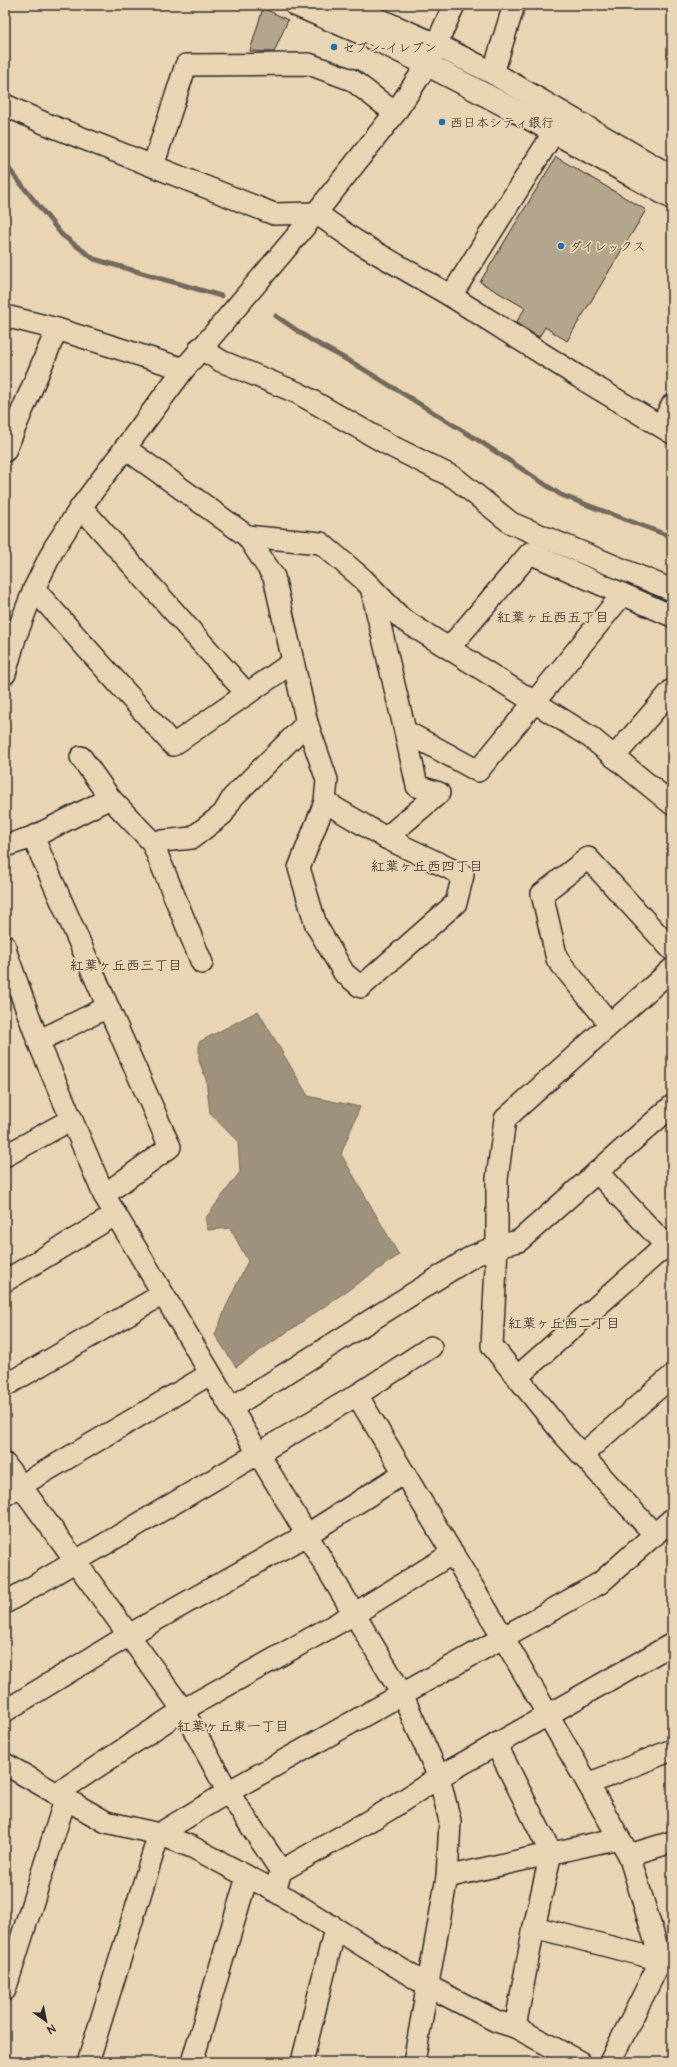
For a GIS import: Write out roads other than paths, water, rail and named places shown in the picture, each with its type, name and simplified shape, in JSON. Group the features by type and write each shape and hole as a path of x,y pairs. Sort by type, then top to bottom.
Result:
{"main road":[{"path":"296,5 378,41 427,65 554,132 672,198"},
{"path":"345,5 437,45 493,73 672,177"}],"street":[{"path":"5,674 10,634 34,590 54,548 81,507 200,348 316,213 395,113 427,65 454,5"},
{"path":"493,73 514,5"},
{"path":"153,166 186,65 309,64 352,80 395,113"},
{"path":"5,105 44,123 274,214 316,213 356,240 451,296 579,377 666,429 672,405"},
{"path":"451,296 554,132"},
{"path":"5,316 57,329 184,369"},
{"path":"5,451 57,329"},
{"path":"200,348 221,361 298,393 393,447 454,478 512,523 672,590"},
{"path":"125,448 246,536 274,576 307,723 327,780 325,802 299,868 316,925 344,973 361,986 456,902 463,875 386,838 325,802"},
{"path":"81,507 247,694"},
{"path":"246,536 321,543 371,587 402,619 590,737 672,804"},
{"path":"449,648 530,553 672,616"},
{"path":"371,587 417,786 439,793 386,838"},
{"path":"34,590 173,745 293,662"},
{"path":"405,731 478,772 622,595"},
{"path":"614,757 672,690"},
{"path":"152,842 192,838 199,833 223,814 233,797 307,723"},
{"path":"81,758 110,798 152,842 202,963"},
{"path":"5,846 33,837 110,798"},
{"path":"33,837 170,1147 104,1195"},
{"path":"610,1024 557,959 542,894 588,858 672,950"},
{"path":"5,946 38,1042 104,1195 230,1408 308,1534 402,1694 439,1777 450,1821 447,1877 414,2062"},
{"path":"88,2062 159,1834 228,1792 600,1583 667,1527 582,1455 492,1346 497,1246 497,1179 505,1119 672,969"},
{"path":"38,1042 108,1007"},
{"path":"230,1408 473,1256 497,1246 519,1241 672,1106"},
{"path":"7,1152 72,1119"},
{"path":"517,1377 670,1246 597,1172"},
{"path":"5,1281 116,1215"},
{"path":"5,1386 163,1294"},
{"path":"5,1603 357,1395 431,1346"},
{"path":"13,1491 210,1374"},
{"path":"582,1455 672,1376"},
{"path":"357,1395 503,1637 624,1846 667,1959 610,2062"},
{"path":"5,1464 13,1491 76,1560 183,1710 278,1881 335,1929 428,1986 496,2021 515,2027 580,2062"},
{"path":"5,1711 129,1635 308,1534 404,1473"},
{"path":"5,1990 60,1797 183,1710 354,1614 453,1553"},
{"path":"5,1764 60,1797 106,1822 159,1834 192,1847 247,1877 278,1881 439,1777 672,1644"},
{"path":"496,1744 551,1853 534,1927 515,2027"},
{"path":"588,1784 672,1750"},
{"path":"447,1877 551,1853 672,1842"},
{"path":"192,2062 247,1877"},
{"path":"534,1927 667,1959"},
{"path":"302,2062 335,1929"}],"waterway":[{"path":"5,164 62,235 94,259 221,296"},
{"path":"276,316 311,340 360,367 481,442 561,495 672,537"}],"place":[{"name":"セブン-イレブン","path":"334,47"},
{"name":"西日本シティ銀行","path":"442,122"},
{"name":"ダイレックス","path":"561,246"}],"district":[{"name":"紅葉ヶ丘西五丁目","path":"553,617"},
{"name":"紅葉ヶ丘西四丁目","path":"427,866"},
{"name":"紅葉ヶ丘西三丁目","path":"126,965"},
{"name":"紅葉ヶ丘西二丁目","path":"564,1323"},
{"name":"紅葉ヶ丘東一丁目","path":"233,1726"}]}
